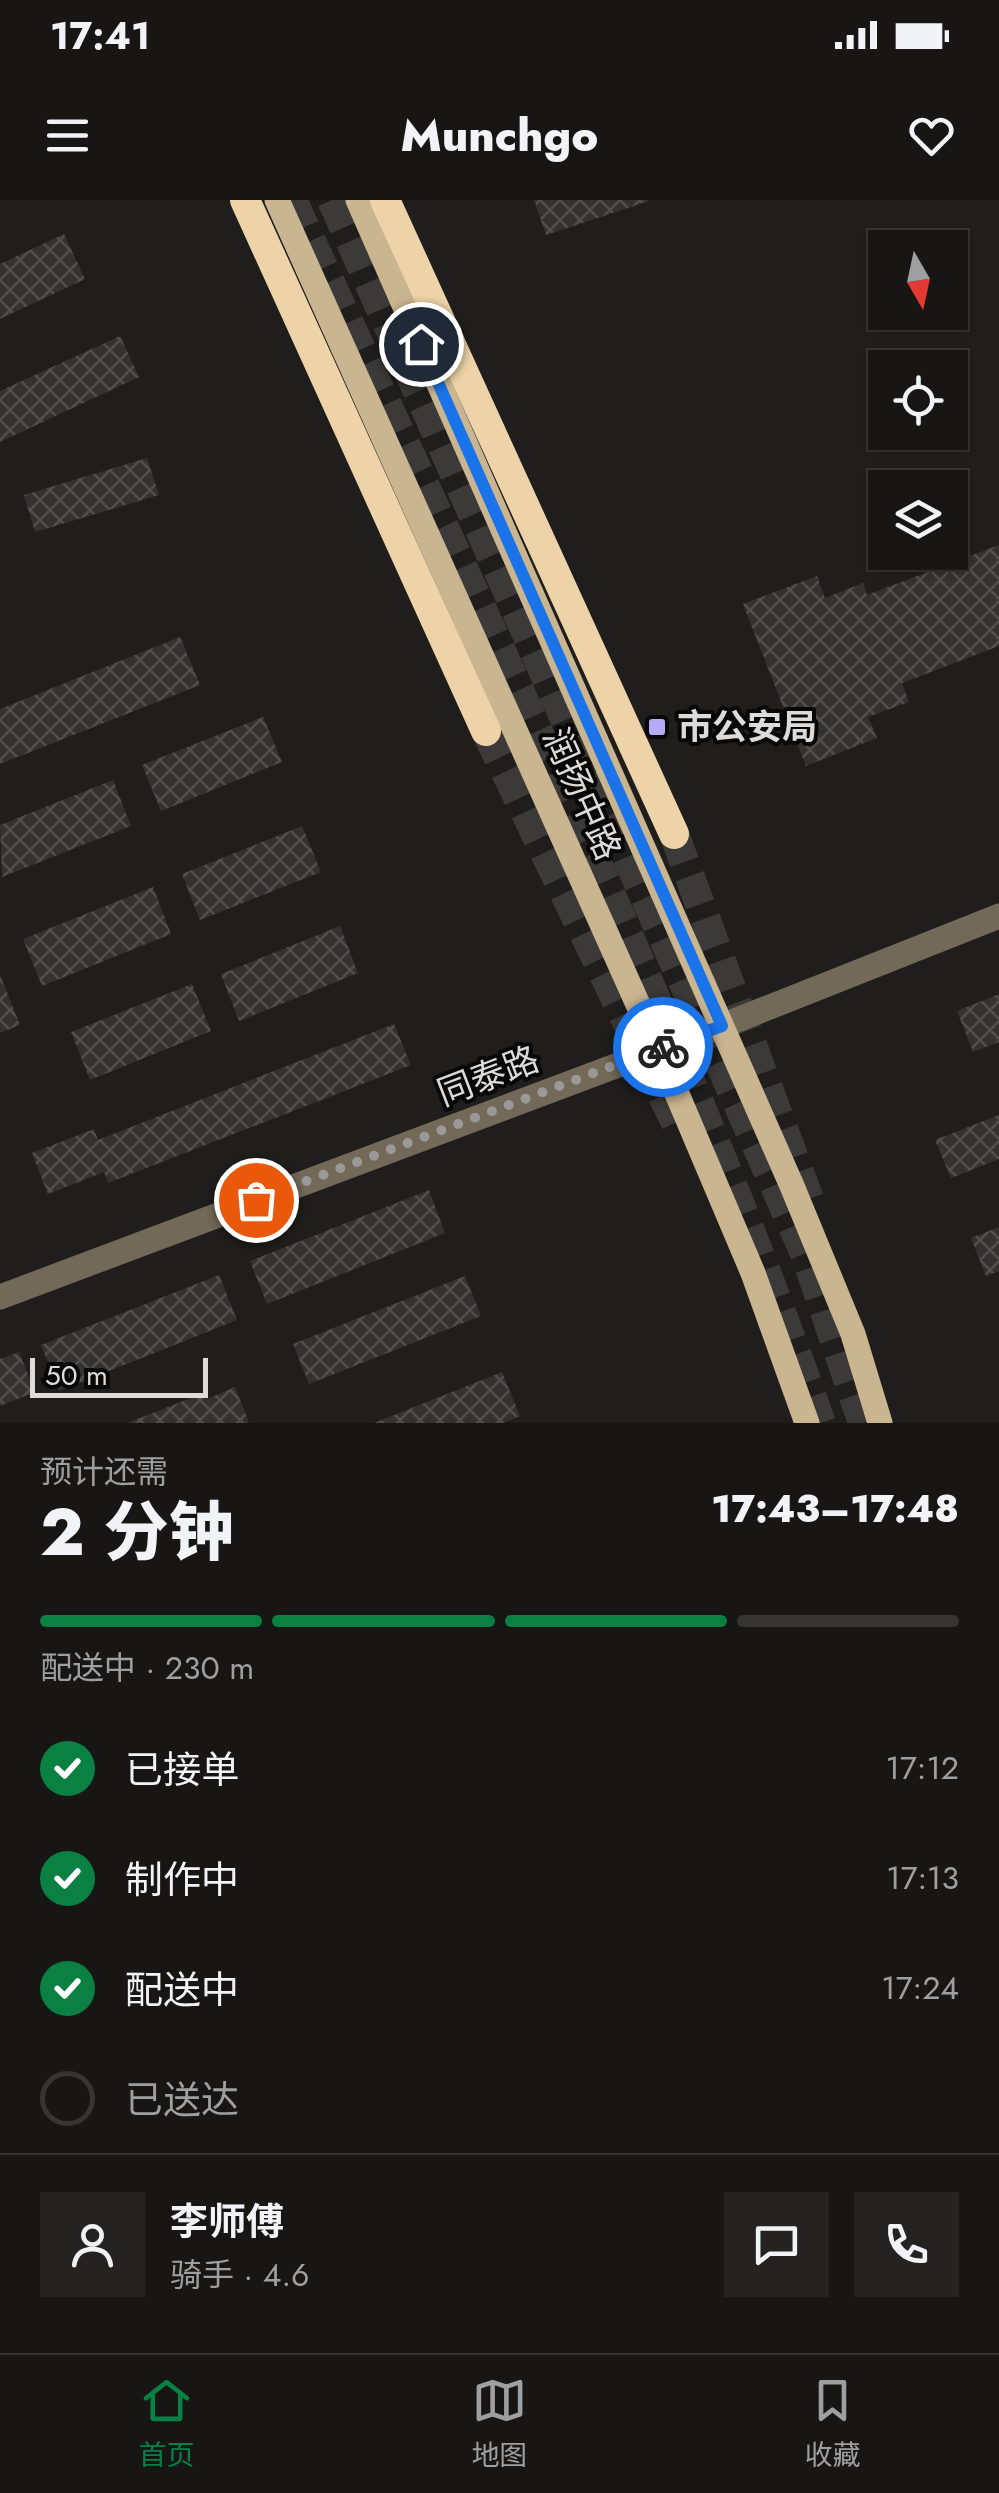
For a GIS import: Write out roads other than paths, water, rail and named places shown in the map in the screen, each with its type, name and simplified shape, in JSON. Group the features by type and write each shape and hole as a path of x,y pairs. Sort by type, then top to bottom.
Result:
{"highway":[{"path":"245,200 486,731"},
{"path":"385,200 674,834"}],"main road":[{"name":"润扬中路","path":"278,200 658,1049 753,1273 807,1423"},
{"name":"润扬中路","path":"358,200 722,1026 852,1334 880,1423"}],"street":[{"name":"同泰路","path":"0,1297 722,1026 999,916"}],"tunnel":[{"path":"292,200 638,958 703,1112 821,1423"},
{"path":"332,200 805,1253 863,1423"},
{"path":"486,731 681,1133"},
{"path":"674,834 809,1199"}],"place":[{"name":"市公安局","path":"657,727"}]}
